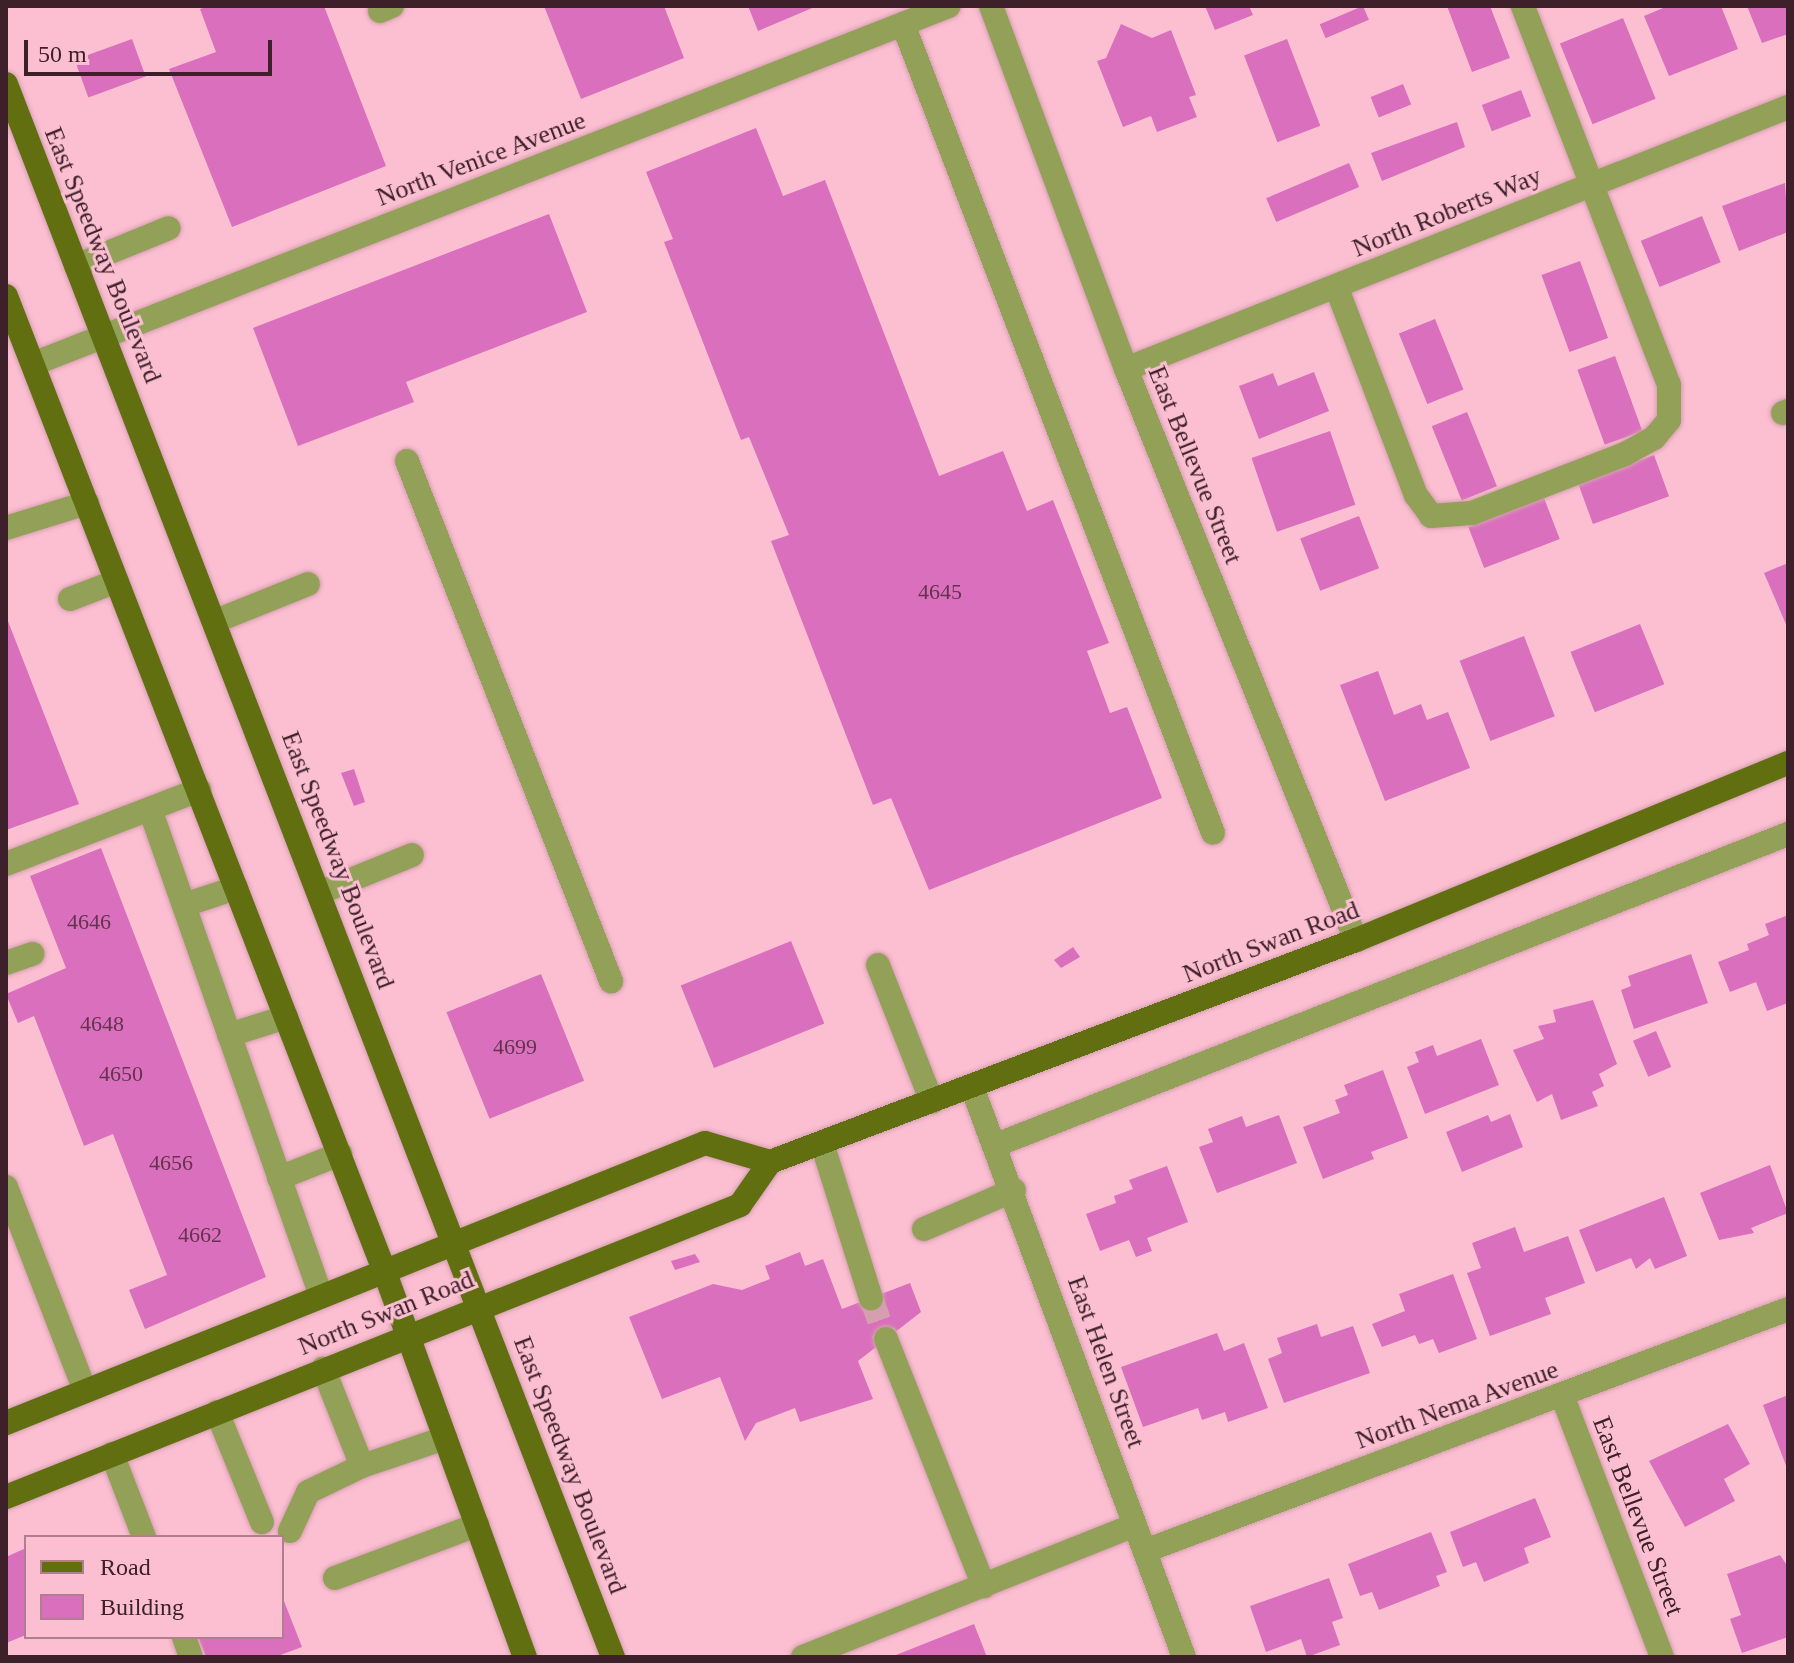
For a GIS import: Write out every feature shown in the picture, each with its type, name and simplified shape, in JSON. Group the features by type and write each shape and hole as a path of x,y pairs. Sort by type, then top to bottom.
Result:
{"main road":[{"name":"East Speedway Boulevard","path":"6,84 321,892 613,1657"},
{"path":"7,300 340,1154 525,1657"},
{"name":"North Swan Road","path":"6,1497 479,1305 740,1205 770,1162 1356,940 1788,763"},
{"name":"North Swan Road","path":"6,1423 705,1143 770,1162"}],"street":[{"name":"North Venice Avenue","path":"33,364 949,6"},
{"name":"East Bellevue Street","path":"991,6 1126,369 1356,940"},
{"path":"1336,286 1416,495 1431,516 1472,513 1625,454 1663,429 1672,400 1589,186 1583,156 1523,6"},
{"path":"903,24 1213,833"},
{"name":"North Roberts Way","path":"1126,369 1788,107"},
{"path":"76,266 169,228"},
{"path":"407,461 611,981"},
{"path":"6,528 87,503"},
{"path":"70,599 117,581"},
{"path":"216,621 308,584"},
{"path":"6,864 199,790"},
{"path":"150,809 321,1296"},
{"path":"996,1145 1788,834"},
{"path":"321,892 412,855"},
{"path":"184,905 236,888"},
{"path":"6,963 32,954"},
{"path":"878,965 932,1102"},
{"path":"229,1035 286,1017"},
{"name":"East Helen Street","path":"972,1087 1014,1190 1184,1657"},
{"path":"822,1143 871,1298"},
{"path":"279,1178 340,1154"},
{"path":"6,1187 85,1391"},
{"path":"924,1229 1014,1190"},
{"name":"North Nema Avenue","path":"1145,1551 1788,1309"},
{"path":"886,1339 984,1586"},
{"path":"323,1368 362,1466"},
{"name":"East Bellevue Street","path":"1562,1395 1662,1657"},
{"path":"217,1412 262,1522"},
{"path":"290,1531 308,1492 362,1466 445,1438"},
{"path":"112,1454 143,1535"},
{"path":"335,1578 477,1525"},
{"path":"803,1657 1135,1525"}],"building":[{"path":"208,6 324,6 386,166 232,227 169,69 216,52 200,9"},
{"path":"544,6 664,6 684,58 581,99"},
{"path":"748,6 817,6 758,31"},
{"path":"1205,6 1249,6 1253,15 1215,30"},
{"path":"1363,6 1369,20 1326,38 1320,24"},
{"path":"1447,6 1490,6 1510,58 1472,72"},
{"path":"1668,6 1721,6 1738,49 1669,76 1644,16"},
{"path":"1747,6 1788,6 1788,34 1762,43"},
{"path":"1623,18 1656,99 1593,124 1560,43"},
{"path":"1121,24 1152,38 1171,30 1196,95 1189,97 1197,117 1157,132 1151,116 1123,127 1097,61 1106,58"},
{"path":"132,39 146,77 88,97 75,60"},
{"path":"1287,39 1320,126 1277,142 1244,55"},
{"path":"1403,84 1411,104 1379,118 1371,97"},
{"path":"1521,90 1531,116 1492,131 1482,105"},
{"path":"1457,122 1465,147 1382,181 1371,153"},
{"path":"756,128 783,196 825,180 939,476 1003,451 1027,511 1053,500 1109,643 1087,651 1110,713 1127,707 1162,798 929,890 891,798 873,805 771,541 789,535 749,437 741,440 664,242 673,239 646,172"},
{"path":"1349,163 1359,187 1276,222 1266,198"},
{"path":"1785,183 1788,232 1739,251 1722,206"},
{"path":"549,214 587,312 406,382 414,402 298,446 253,328"},
{"path":"1702,216 1721,262 1660,287 1641,241"},
{"path":"1580,261 1608,338 1570,352 1541,275"},
{"path":"1435,319 1463,389 1427,404 1399,334"},
{"path":"1615,356 1642,431 1605,445 1577,370"},
{"path":"1314,372 1329,411 1259,439 1239,386 1273,373 1278,386"},
{"path":"1467,412 1497,486 1462,500 1432,426"},
{"path":"1330,431 1355,505 1277,532 1252,458"},
{"path":"1654,455 1669,496 1593,524 1578,483"},
{"path":"1544,498 1560,539 1484,568 1468,527"},
{"path":"1359,516 1379,568 1320,591 1300,539"},
{"path":"1788,563 1788,629 1764,573"},
{"path":"6,616 79,804 6,830"},
{"path":"1640,624 1664,684 1595,712 1570,652"},
{"path":"1524,636 1555,716 1490,741 1460,661"},
{"path":"1378,671 1394,715 1421,704 1427,720 1448,712 1470,768 1385,801 1340,685"},
{"path":"354,769 365,802 354,806 341,773"},
{"path":"101,848 266,1277 145,1329 129,1290 167,1275 113,1134 84,1146 34,1016 18,1023 6,994 66,968 30,876"},
{"path":"1788,915 1788,1003 1767,1011 1756,982 1730,992 1718,962 1749,950 1747,944 1769,935 1765,924"},
{"path":"791,941 824,1024 714,1068 681,986"},
{"path":"1073,947 1080,957 1061,968 1054,960"},
{"path":"1691,954 1708,1003 1634,1029 1621,990 1631,986 1628,976"},
{"path":"541,974 584,1081 490,1119 446,1012"},
{"path":"1593,1000 1617,1064 1599,1074 1604,1086 1592,1092 1598,1106 1561,1120 1552,1094 1537,1102 1513,1050 1544,1039 1538,1026 1556,1022 1553,1010"},
{"path":"1656,1031 1671,1067 1648,1077 1633,1041"},
{"path":"1481,1039 1499,1085 1425,1114 1407,1067 1419,1062 1415,1052 1433,1045 1437,1056"},
{"path":"1383,1070 1408,1138 1371,1152 1374,1159 1323,1179 1303,1127 1340,1113 1335,1100 1348,1095 1344,1085"},
{"path":"1510,1114 1523,1147 1462,1172 1446,1132 1488,1115 1491,1122"},
{"path":"1279,1115 1297,1163 1217,1193 1199,1147 1213,1142 1208,1129 1242,1116 1246,1127"},
{"path":"1770,1165 1788,1213 1751,1228 1754,1233 1719,1240 1700,1193"},
{"path":"1167,1166 1188,1222 1147,1238 1152,1251 1136,1257 1129,1240 1100,1251 1086,1214 1116,1203 1114,1196 1133,1189 1129,1180"},
{"path":"1664,1197 1687,1256 1655,1269 1650,1258 1636,1269 1631,1258 1596,1272 1579,1230"},
{"path":"1515,1227 1524,1252 1568,1236 1585,1283 1545,1298 1551,1314 1490,1336 1467,1273 1481,1268 1472,1243"},
{"path":"800,1252 805,1266 823,1259 842,1309 910,1283 921,1312 858,1361 873,1399 800,1422 795,1408 756,1423 745,1441 720,1377 662,1399 629,1317 713,1284 742,1290 770,1279 765,1266"},
{"path":"695,1254 700,1262 675,1270 671,1261"},
{"path":"1453,1274 1477,1339 1439,1353 1433,1339 1419,1344 1415,1335 1382,1347 1372,1324 1405,1311 1399,1294"},
{"path":"1317,1324 1321,1337 1353,1326 1370,1373 1284,1403 1268,1359 1282,1353 1277,1338"},
{"path":"1217,1333 1224,1351 1244,1343 1268,1408 1228,1422 1225,1412 1202,1420 1198,1408 1143,1427 1121,1367"},
{"path":"1788,1395 1788,1471 1763,1405"},
{"path":"1728,1424 1750,1464 1724,1479 1735,1501 1685,1527 1649,1461"},
{"path":"1535,1498 1551,1537 1524,1548 1529,1563 1484,1582 1476,1562 1463,1567 1450,1532"},
{"path":"1431,1532 1447,1572 1436,1576 1440,1586 1379,1610 1372,1592 1360,1596 1348,1564"},
{"path":"24,1549 24,1636 6,1643 6,1557"},
{"path":"1780,1555 1788,1567 1788,1637 1742,1653 1730,1619 1741,1615 1727,1574"},
{"path":"1329,1578 1343,1618 1332,1622 1340,1645 1307,1657 1301,1639 1266,1652 1250,1606"},
{"path":"284,1601 302,1647 275,1657 206,1657 199,1639 284,1639"},
{"path":"974,1624 987,1657 891,1657"}],"tunnel":[{"path":"871,1298 886,1339"}]}
